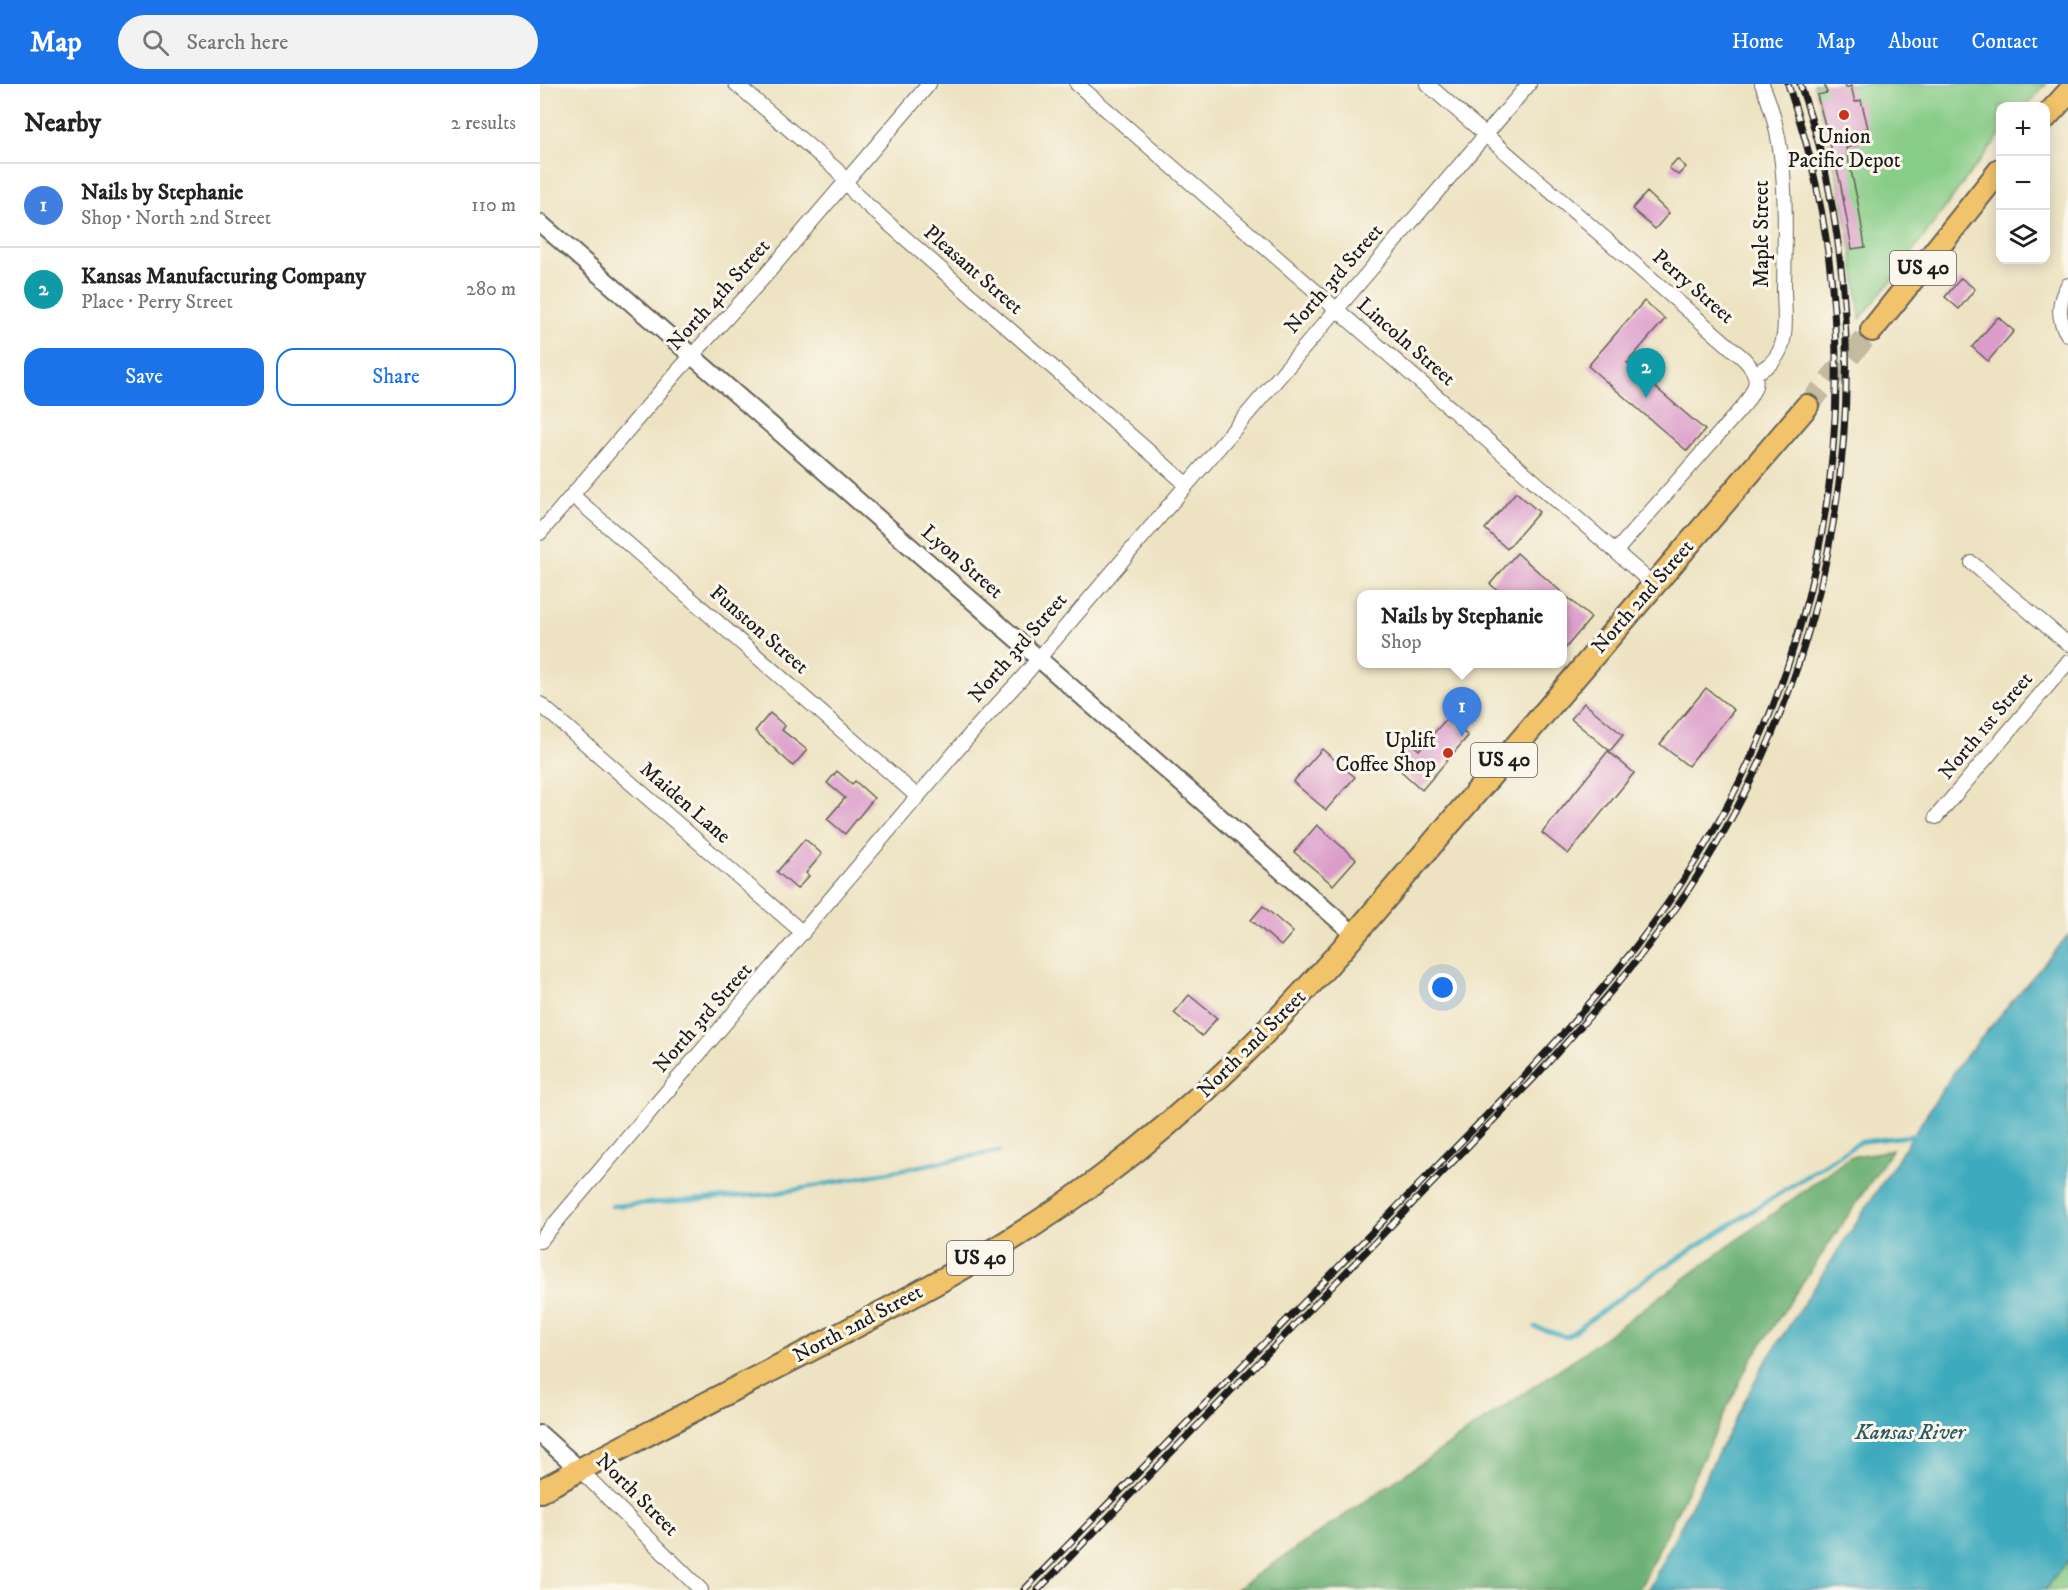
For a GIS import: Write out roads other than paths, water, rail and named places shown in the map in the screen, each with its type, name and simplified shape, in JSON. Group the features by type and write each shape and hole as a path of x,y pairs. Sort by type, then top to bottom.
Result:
{"highway":[{"path":"2050,113 2068,93"},
{"name":"US 40","path":"1872,330 1996,176"},
{"name":"North 2nd Street","path":"540,1491 980,1258 1058,1209 1136,1151 1220,1079 1280,1019 1355,935 1807,406"}],"street":[{"name":"Pleasant Street","path":"736,84 837,170 856,195 1186,484"},
{"name":"North 4th Street","path":"540,533 929,84"},
{"name":"Lincoln Street","path":"1077,84 1654,585"},
{"name":"Perry Street","path":"1427,84 1744,359 1755,373"},
{"name":"North 3rd Street","path":"540,1241 1529,84"},
{"name":"Maple Street","path":"1755,373 1766,367 1779,353 1783,341 1784,314 1785,183 1776,132 1762,84"},
{"name":"Lyon Street","path":"540,223 1355,935"},
{"path":"2068,285 2061,299 2060,311 2062,323 2068,335"},
{"path":"1616,551 1745,404 1757,381 1755,373"},
{"name":"Funston Street","path":"572,495 918,797"},
{"path":"1972,563 2068,644"},
{"name":"North 1st Street","path":"1936,817 2068,662"},
{"name":"Maiden Lane","path":"540,704 803,933"},
{"name":"North Street","path":"540,1434 580,1470 701,1590"}],"water":[{"name":"Kansas River","path":"2068,935 2068,1560 2045,1590 1648,1590 1761,1369 1960,1063"}],"waterway":[{"path":"1535,1327 1567,1337 1647,1278 1860,1142 1917,1135"},
{"path":"612,1206 772,1194 1000,1151"}],"tunnel":[{"path":"1807,406 1872,330"}],"railway":[{"path":"1024,1590 1557,1041 1622,965 1652,925 1708,840 1754,751 1790,657 1816,561 1832,463 1836,363 1829,262 1811,162 1788,84"},
{"path":"1038,1590 1537,1075 1582,1025 1646,949 1685,895 1748,786 1785,702 1813,614 1833,524 1844,433 1846,340 1839,248 1822,157 1800,84"}],"place":[{"name":"Union Pacific Depot","path":"1844,115"},
{"name":"Kansas Manufacturing Company","path":"1646,398"},
{"name":"Nails by Stephanie","path":"1462,737"},
{"name":"Uplift Coffee Shop","path":"1448,753"}]}
